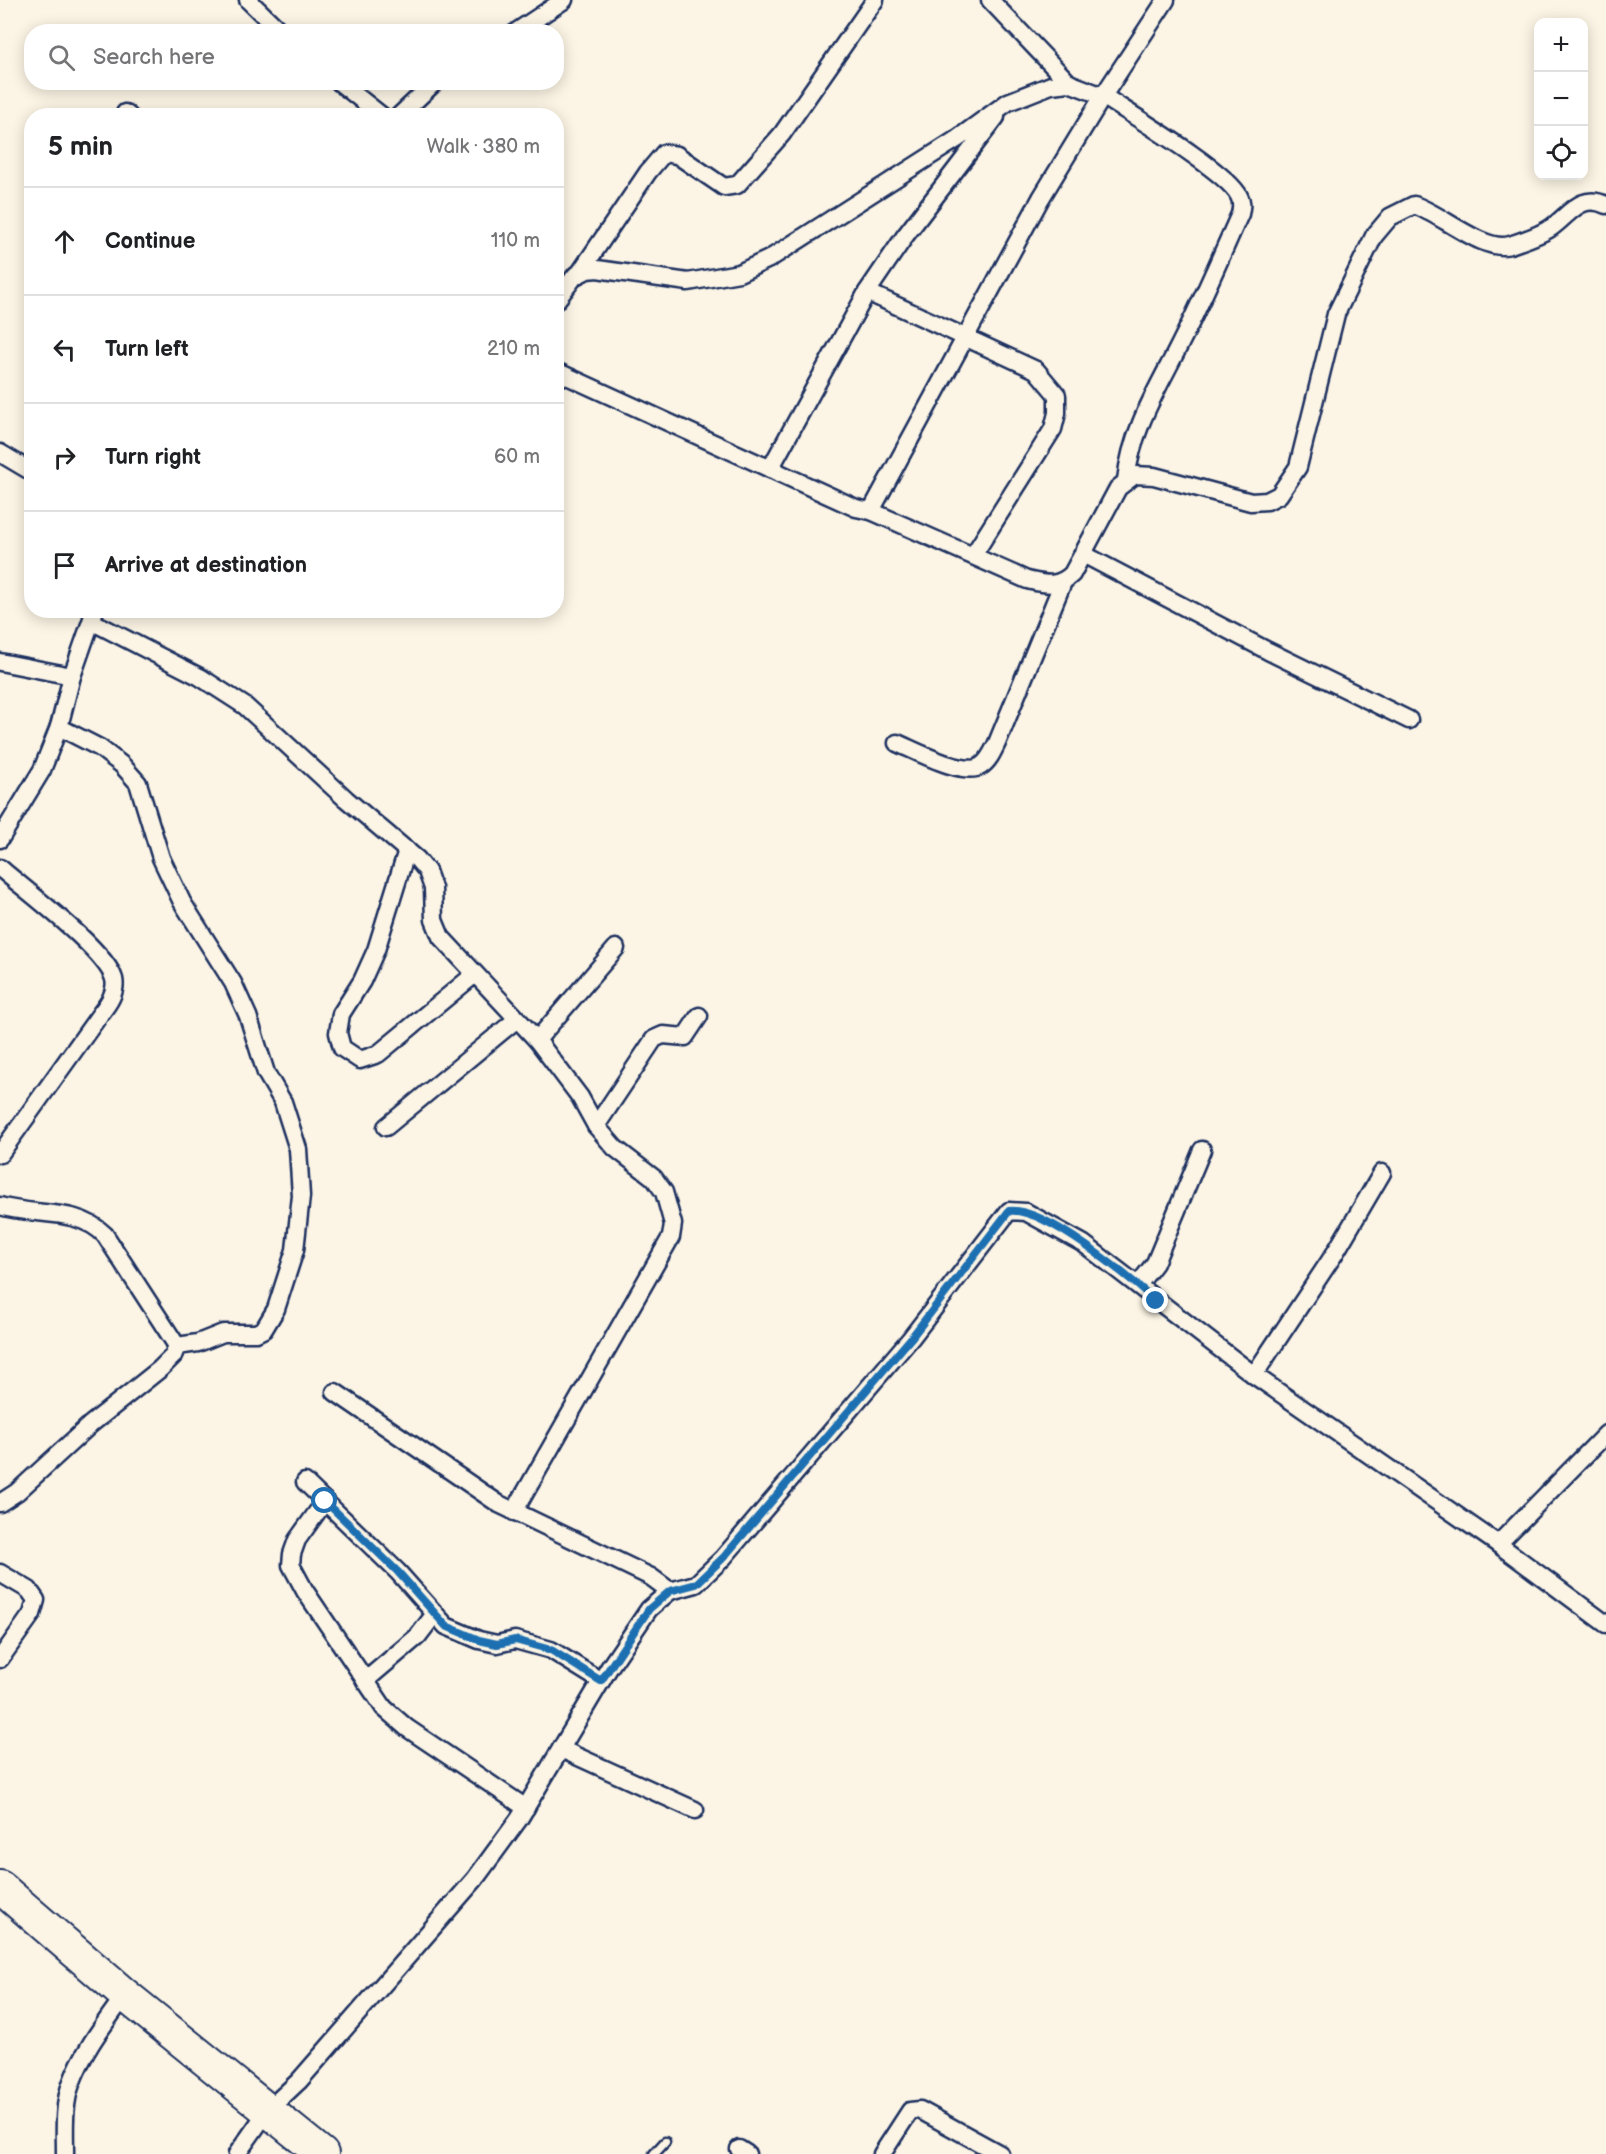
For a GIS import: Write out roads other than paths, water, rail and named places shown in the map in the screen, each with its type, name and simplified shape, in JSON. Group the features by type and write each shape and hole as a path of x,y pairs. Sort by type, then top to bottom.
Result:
{"highway":[{"path":"0,1887 125,1995 322,2154"}],"street":[{"path":"248,0 273,24"},
{"path":"528,24 564,0"},
{"path":"564,288 579,274 648,172 664,153 677,155 724,187 737,185 782,134 875,0"},
{"path":"990,0 1069,83 1103,96 1215,171 1239,195 1242,204 1240,214 1182,340 1143,412 1131,447 1126,480"},
{"path":"871,511 1041,198 1103,96 1166,0"},
{"path":"579,274 597,268 688,282 739,273 769,259 957,139 1008,102 1051,85 1069,83"},
{"path":"349,90 372,108"},
{"path":"407,108 427,90"},
{"path":"770,469 867,292 905,236 1008,102"},
{"path":"897,743 960,769 980,767 987,761 997,743 1063,582 1083,554 1118,488 1126,480 1136,475 1154,476 1251,502 1267,501 1279,495 1298,467 1336,314 1374,236 1390,217 1414,205 1430,210 1484,243 1508,246 1551,228 1584,201 1595,200 1606,205"},
{"path":"867,292 1036,370 1057,395 1057,413 1053,429 974,554"},
{"path":"564,375 856,508 871,511 974,554 1027,580 1044,584 1063,582"},
{"path":"0,453 24,467"},
{"path":"1083,554 1268,651 1409,720"},
{"path":"0,839 19,812 42,770 59,727 72,676 93,618"},
{"path":"97,618 200,677 245,706 346,799 407,850 427,872 433,888 434,920 441,937 537,1040 580,1097 596,1126 615,1148 654,1178 664,1192 674,1224 671,1237 514,1512"},
{"path":"0,662 72,676"},
{"path":"59,727 100,748 122,765 138,783 161,858 182,902 233,983 248,1016 266,1073 283,1102 298,1149 301,1196 295,1250 276,1309 264,1329 256,1333 223,1333 198,1343 177,1346"},
{"path":"407,850 376,950 362,981 341,1014 338,1033 342,1048 360,1060 378,1054 475,974"},
{"path":"0,868 72,929 107,965 114,980 112,996 101,1014 0,1154"},
{"path":"537,1040 616,948"},
{"path":"596,1126 654,1039 663,1035 685,1037 699,1016"},
{"path":"386,1127 517,1019"},
{"path":"1138,1285 1155,1263 1202,1150"},
{"path":"1254,1375 1335,1252 1382,1173"},
{"path":"0,1206 81,1218 94,1224 105,1235 177,1346"},
{"path":"237,2154 268,2110 299,2081 475,1879 526,1808 601,1681 649,1609 670,1591 696,1584 723,1558 911,1338 1009,1211 1026,1212 1084,1244 1254,1375 1498,1544 1606,1624"},
{"path":"0,1503 17,1492 91,1424 160,1369 173,1356 177,1346"},
{"path":"335,1392 478,1491 514,1512 651,1577 670,1591"},
{"path":"1498,1544 1606,1434"},
{"path":"305,1482 398,1572 434,1616 446,1626 479,1640 497,1644 515,1640 551,1650 601,1681"},
{"path":"325,1501 297,1540 292,1554 291,1565 305,1591 384,1708 407,1728 526,1808"},
{"path":"0,1573 29,1590 36,1600 32,1614 0,1659"},
{"path":"365,1681 418,1636 434,1616"},
{"path":"561,1749 694,1810"},
{"path":"65,2154 65,2114 71,2084 94,2038 125,1995"},
{"path":"882,2154 910,2111 920,2110 1000,2154"}],"lane":[{"path":"654,2154 664,2142"}]}
